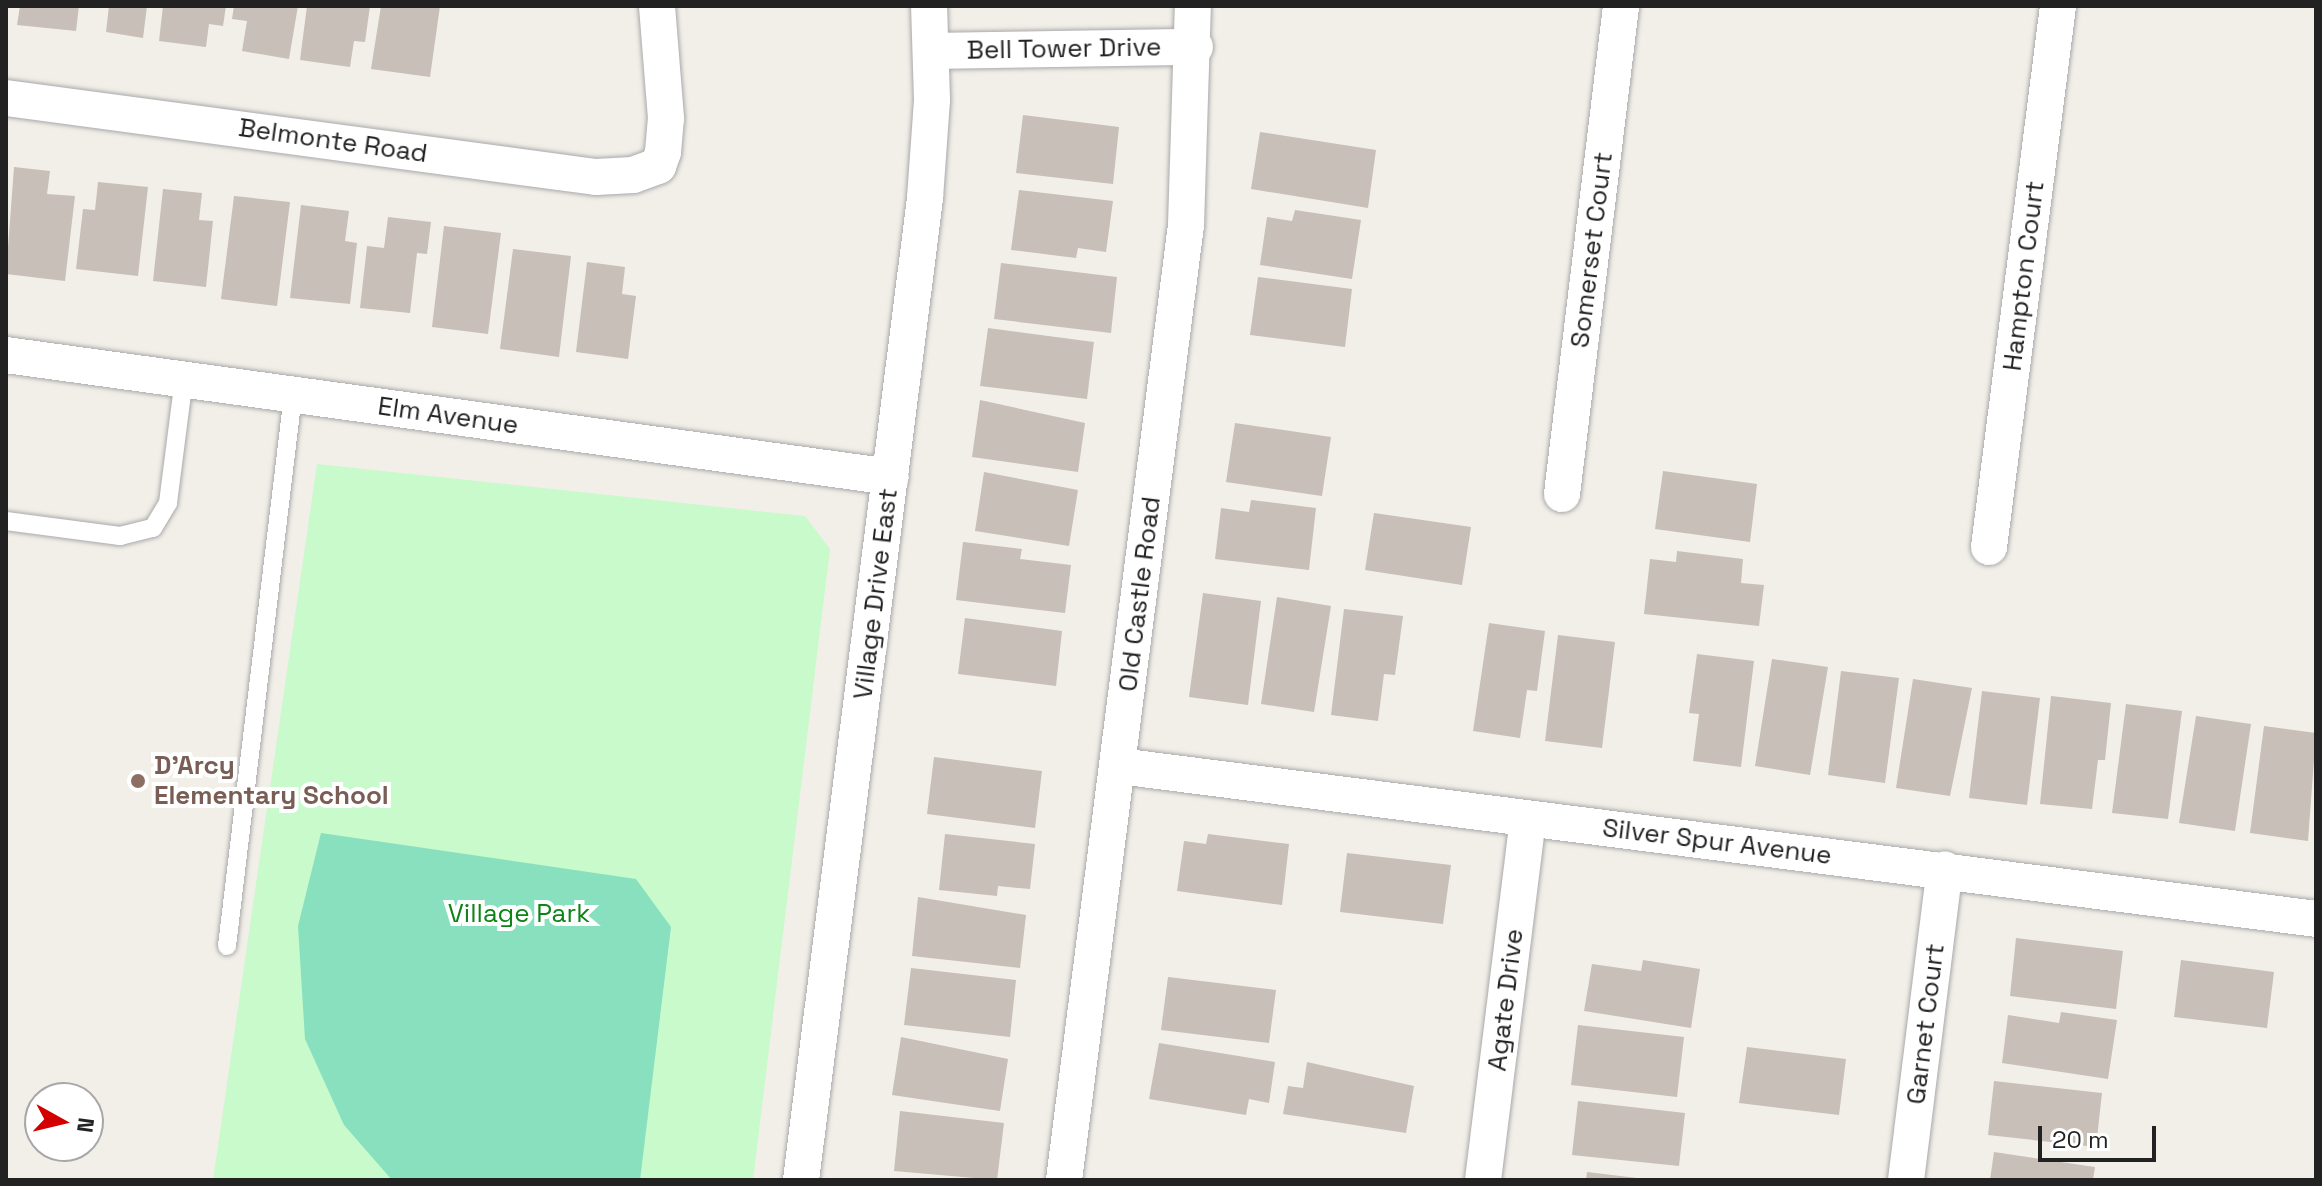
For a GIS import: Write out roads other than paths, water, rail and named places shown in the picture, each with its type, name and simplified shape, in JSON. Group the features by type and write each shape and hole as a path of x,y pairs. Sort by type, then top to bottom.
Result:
{"street":[{"name":"Belmonte Road","path":"6,98 596,177 633,175 658,166 666,118 657,6"},
{"name":"Village Drive East","path":"801,1180 925,198 932,51 929,6"},
{"name":"Old Castle Road","path":"1064,1180 1186,225 1195,47 1193,6"},
{"name":"Somerset Court","path":"1562,494 1621,6"},
{"name":"Hampton Court","path":"1989,547 2058,6"},
{"name":"Bell Tower Drive","path":"932,51 1195,47"},
{"name":"Elm Avenue","path":"6,355 891,477"},
{"name":"Silver Spur Avenue","path":"1119,766 1945,869 2316,919"},
{"name":"Agate Drive","path":"1483,1180 1528,819"},
{"name":"Garnet Court","path":"1906,1180 1945,869"}],"lane":[{"path":"6,521 120,536 153,528 168,503 184,378"},
{"path":"227,946 293,395"}],"place":[{"name":"D'Arcy Elementary School","path":"138,781"}],"park label":[{"name":"Village Park","path":"519,914"}]}
